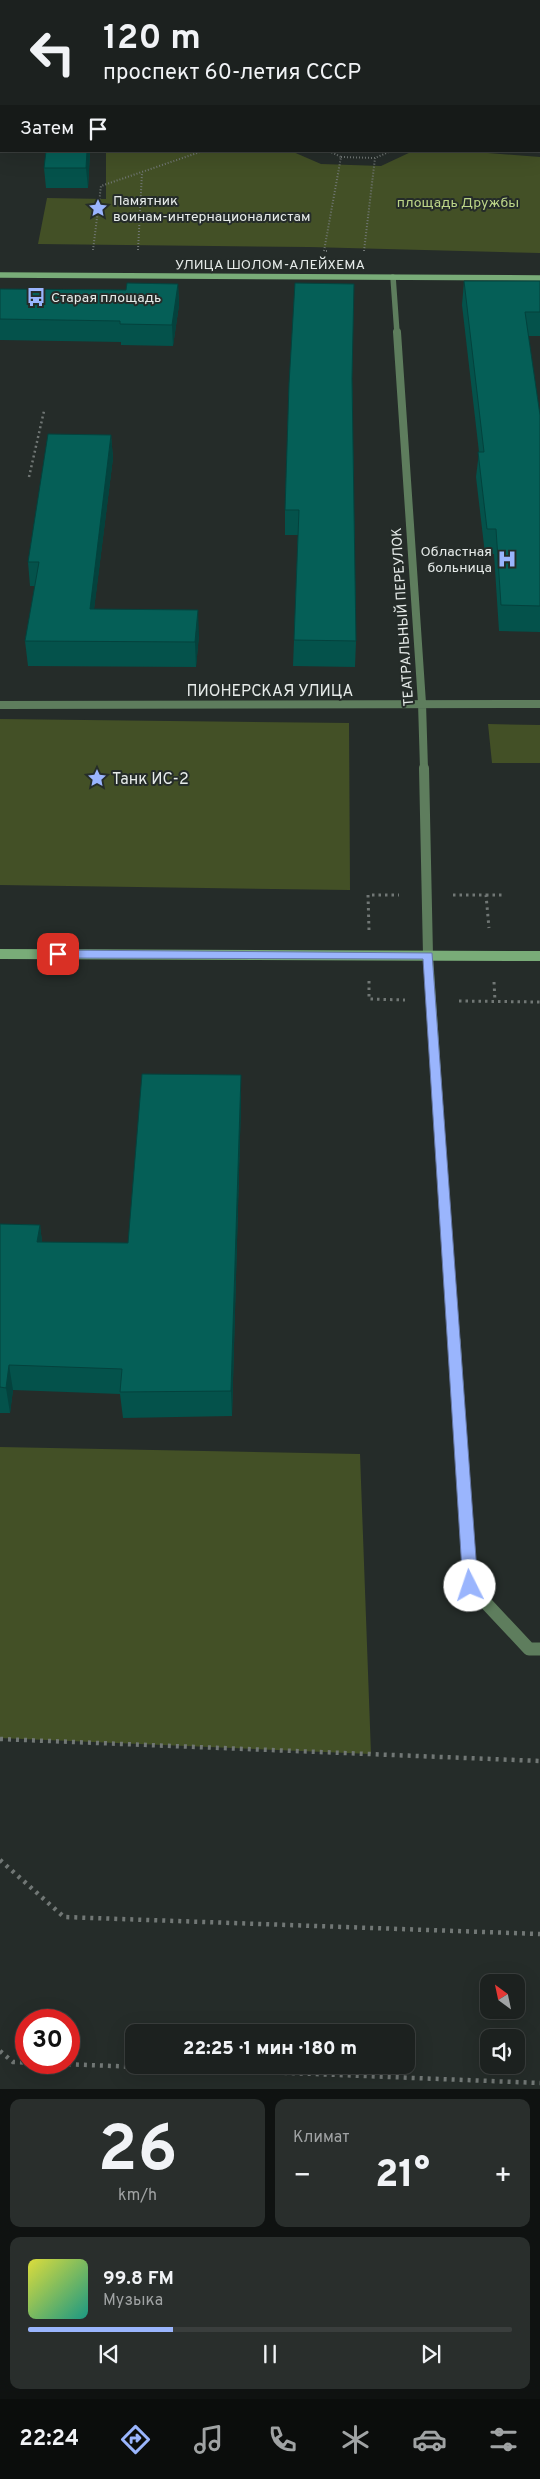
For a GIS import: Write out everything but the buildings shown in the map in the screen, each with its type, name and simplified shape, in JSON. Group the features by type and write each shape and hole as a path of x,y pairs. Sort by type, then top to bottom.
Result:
{"main road":[{"name":"УЛИЦА ШОЛОМ-АЛЕЙХЕМА","path":"0,275 540,278"},
{"path":"0,954 540,956"}],"street":[{"name":"ТЕАТРАЛЬНЫЙ ПЕРЕУЛОК","path":"393,277 422,703 428,955 470,1586 529,1649 540,1649"},
{"name":"ПИОНЕРСКАЯ УЛИЦА","path":"0,705 540,704"}],"path":[{"path":"93,250 101,186 200,152"},
{"path":"331,152 341,156 375,158 389,152"},
{"path":"334,252 324,250 341,156"},
{"path":"357,254 364,251 375,158"},
{"path":"138,250 142,173"},
{"path":"29,477 44,411"},
{"path":"486,895 505,895"},
{"path":"495,1001 540,1002"},
{"path":"0,1739 540,1760"},
{"path":"0,1860 64,1917 540,1934"},
{"path":"0,2051 13,2062 540,2083"}],"green space":[{"name":"площадь Дружбы","path":"106,152 293,152 321,164 381,166 411,152 475,152 540,157 540,253 309,247 38,244 47,198 106,199"},
{"path":"0,719 349,723 350,890 0,885"},
{"path":"488,724 540,725 540,763 492,763"},
{"path":"0,1447 360,1454 371,1754 0,1738"}],"place":[{"name":"Памятник воинам-интернационалистам","path":"98,208"},
{"name":"Старая площадь","path":"36,297"},
{"name":"Областная больница","path":"507,559"},
{"name":"Танк ИС-2","path":"97,778"}],"route":[{"path":"58,954 428,955 470,1586"}]}
